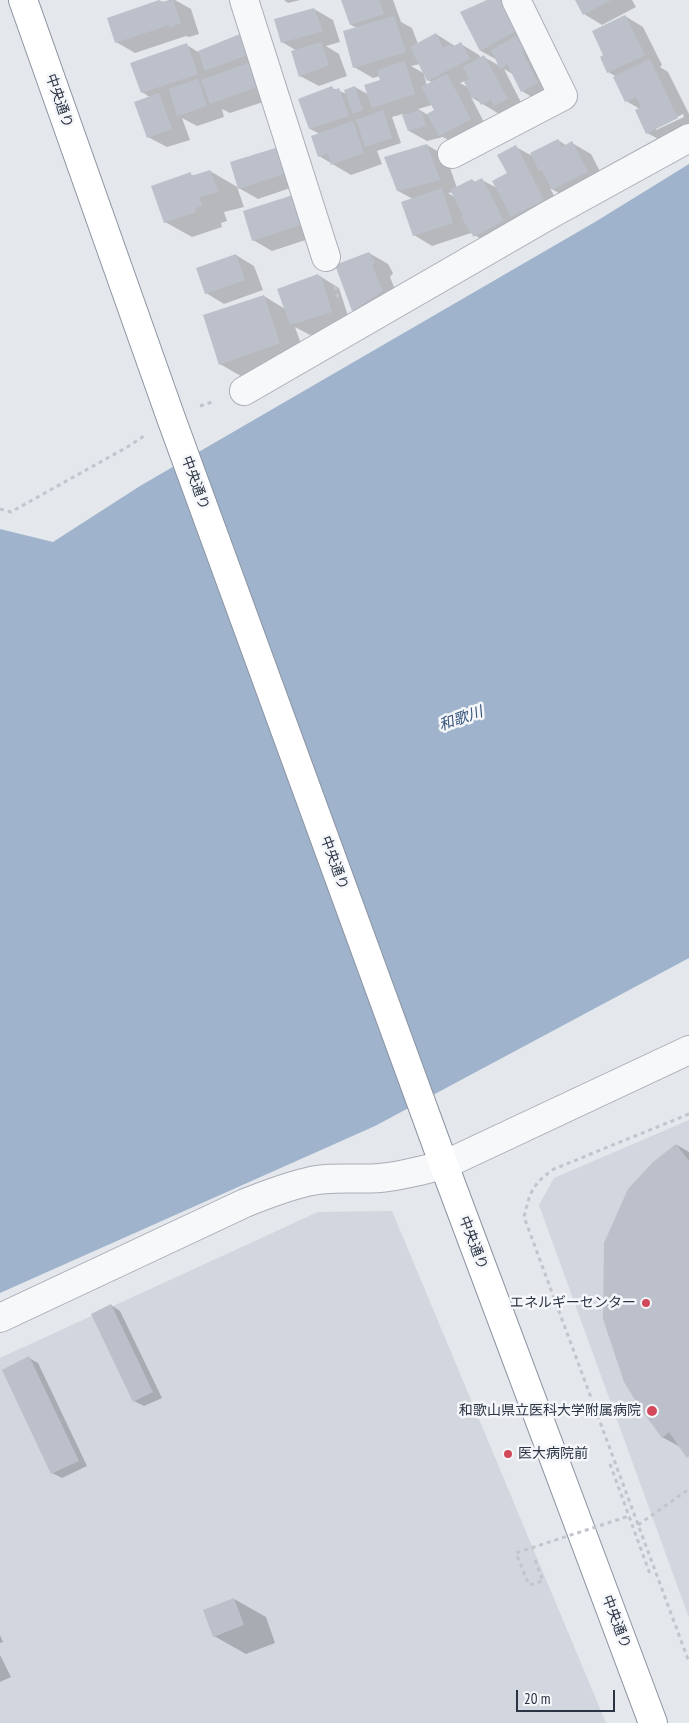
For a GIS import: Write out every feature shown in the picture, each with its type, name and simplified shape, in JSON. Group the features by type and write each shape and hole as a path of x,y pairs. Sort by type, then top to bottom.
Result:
{"highway":[{"name":"中央通り","path":"23,0 181,445 444,1165 653,1723"}],"street":[{"path":"244,0 326,257"},
{"path":"452,154 563,96 516,0"},
{"path":"244,391 549,215 689,138"},
{"path":"0,1318 245,1203 276,1191 308,1182 404,1175 444,1165 689,1050"}],"path":[{"path":"326,257 348,331"},
{"path":"0,509 11,512 129,446"},
{"path":"689,1114 554,1169 540,1179 530,1194 524,1218 689,1662"},
{"path":"610,1464 650,1574"},
{"path":"638,1525 689,1489"},
{"path":"535,1560 543,1581 529,1585 516,1553 629,1516"}],"shaded area":[{"name":"和歌山県立医科大学附属病院","path":"689,1120 689,1618 539,1205 554,1178"},
{"path":"392,1211 606,1723 0,1723 0,1358 318,1212"}],"water":[{"name":"和歌川","path":"689,164 689,958 375,1126 0,1293 0,529 53,542 140,486 595,222"}],"building":[{"path":"159,0 162,2 173,0 181,23 169,28 169,25 115,43 107,18"},
{"path":"341,0 379,0 384,14 350,25"},
{"path":"487,0 501,0 518,30 480,51 460,12"},
{"path":"575,0 611,0 583,15"},
{"path":"314,8 323,31 281,43 274,19"},
{"path":"625,15 645,55 607,73 600,57 603,55 592,31"},
{"path":"394,16 406,52 353,68 343,31"},
{"path":"436,33 443,48 450,44 452,47 461,42 470,59 427,81 410,47"},
{"path":"240,34 247,55 205,71 198,51"},
{"path":"517,36 525,51 522,52 538,83 521,92 507,64 500,69 491,50"},
{"path":"321,42 329,65 299,77 291,51"},
{"path":"187,43 198,74 141,93 130,63"},
{"path":"484,55 508,99 494,106 491,100 481,105 477,97 473,99 464,82 469,79 463,67"},
{"path":"650,59 678,118 646,134 635,110 641,107 636,97 625,102 613,77"},
{"path":"405,61 415,94 372,108 364,85 380,80 377,70"},
{"path":"248,63 257,87 210,104 201,80"},
{"path":"447,74 471,119 439,136 427,114 434,110 421,87"},
{"path":"198,79 207,106 177,116 169,89"},
{"path":"332,86 334,90 339,88 349,116 309,129 298,99"},
{"path":"355,86 363,110 353,114 344,90"},
{"path":"159,93 172,129 147,138 134,102"},
{"path":"383,110 392,138 365,147 356,120"},
{"path":"421,110 426,126 408,131 402,115"},
{"path":"353,121 364,153 331,165 328,153 318,157 311,136"},
{"path":"558,139 562,147 572,141 588,172 552,190 542,170 539,171 530,153"},
{"path":"427,144 440,180 397,191 384,157"},
{"path":"516,145 544,200 511,217 492,181 507,173 497,155"},
{"path":"282,146 290,172 238,189 230,162"},
{"path":"210,170 219,192 199,197 202,206 195,208 196,212 164,223 151,186 191,172 191,176"},
{"path":"482,178 504,221 473,237 461,216 463,215 450,190 472,179 474,182"},
{"path":"442,188 453,223 413,236 401,202"},
{"path":"293,195 303,224 252,241 243,211"},
{"path":"369,252 375,262 372,266 383,291 352,311 335,265"},
{"path":"236,254 245,280 205,294 196,268"},
{"path":"318,274 319,277 321,276 332,312 290,325 277,289"},
{"path":"264,295 280,343 219,365 203,315"},
{"name":"エネルギーセンター","path":"676,1144 689,1161 689,1456 687,1458 669,1432 662,1438 624,1382 603,1319 604,1243 628,1189 653,1162"},
{"path":"111,1304 153,1392 133,1402 91,1314"},
{"path":"29,1356 79,1461 51,1474 2,1370"},
{"path":"234,1598 244,1625 213,1637 203,1610"}],"place":[{"name":"エネルギーセンター","path":"646,1303"},
{"name":"和歌山県立医科大学附属病院","path":"652,1411"},
{"name":"医大病院前","path":"508,1454"}]}
